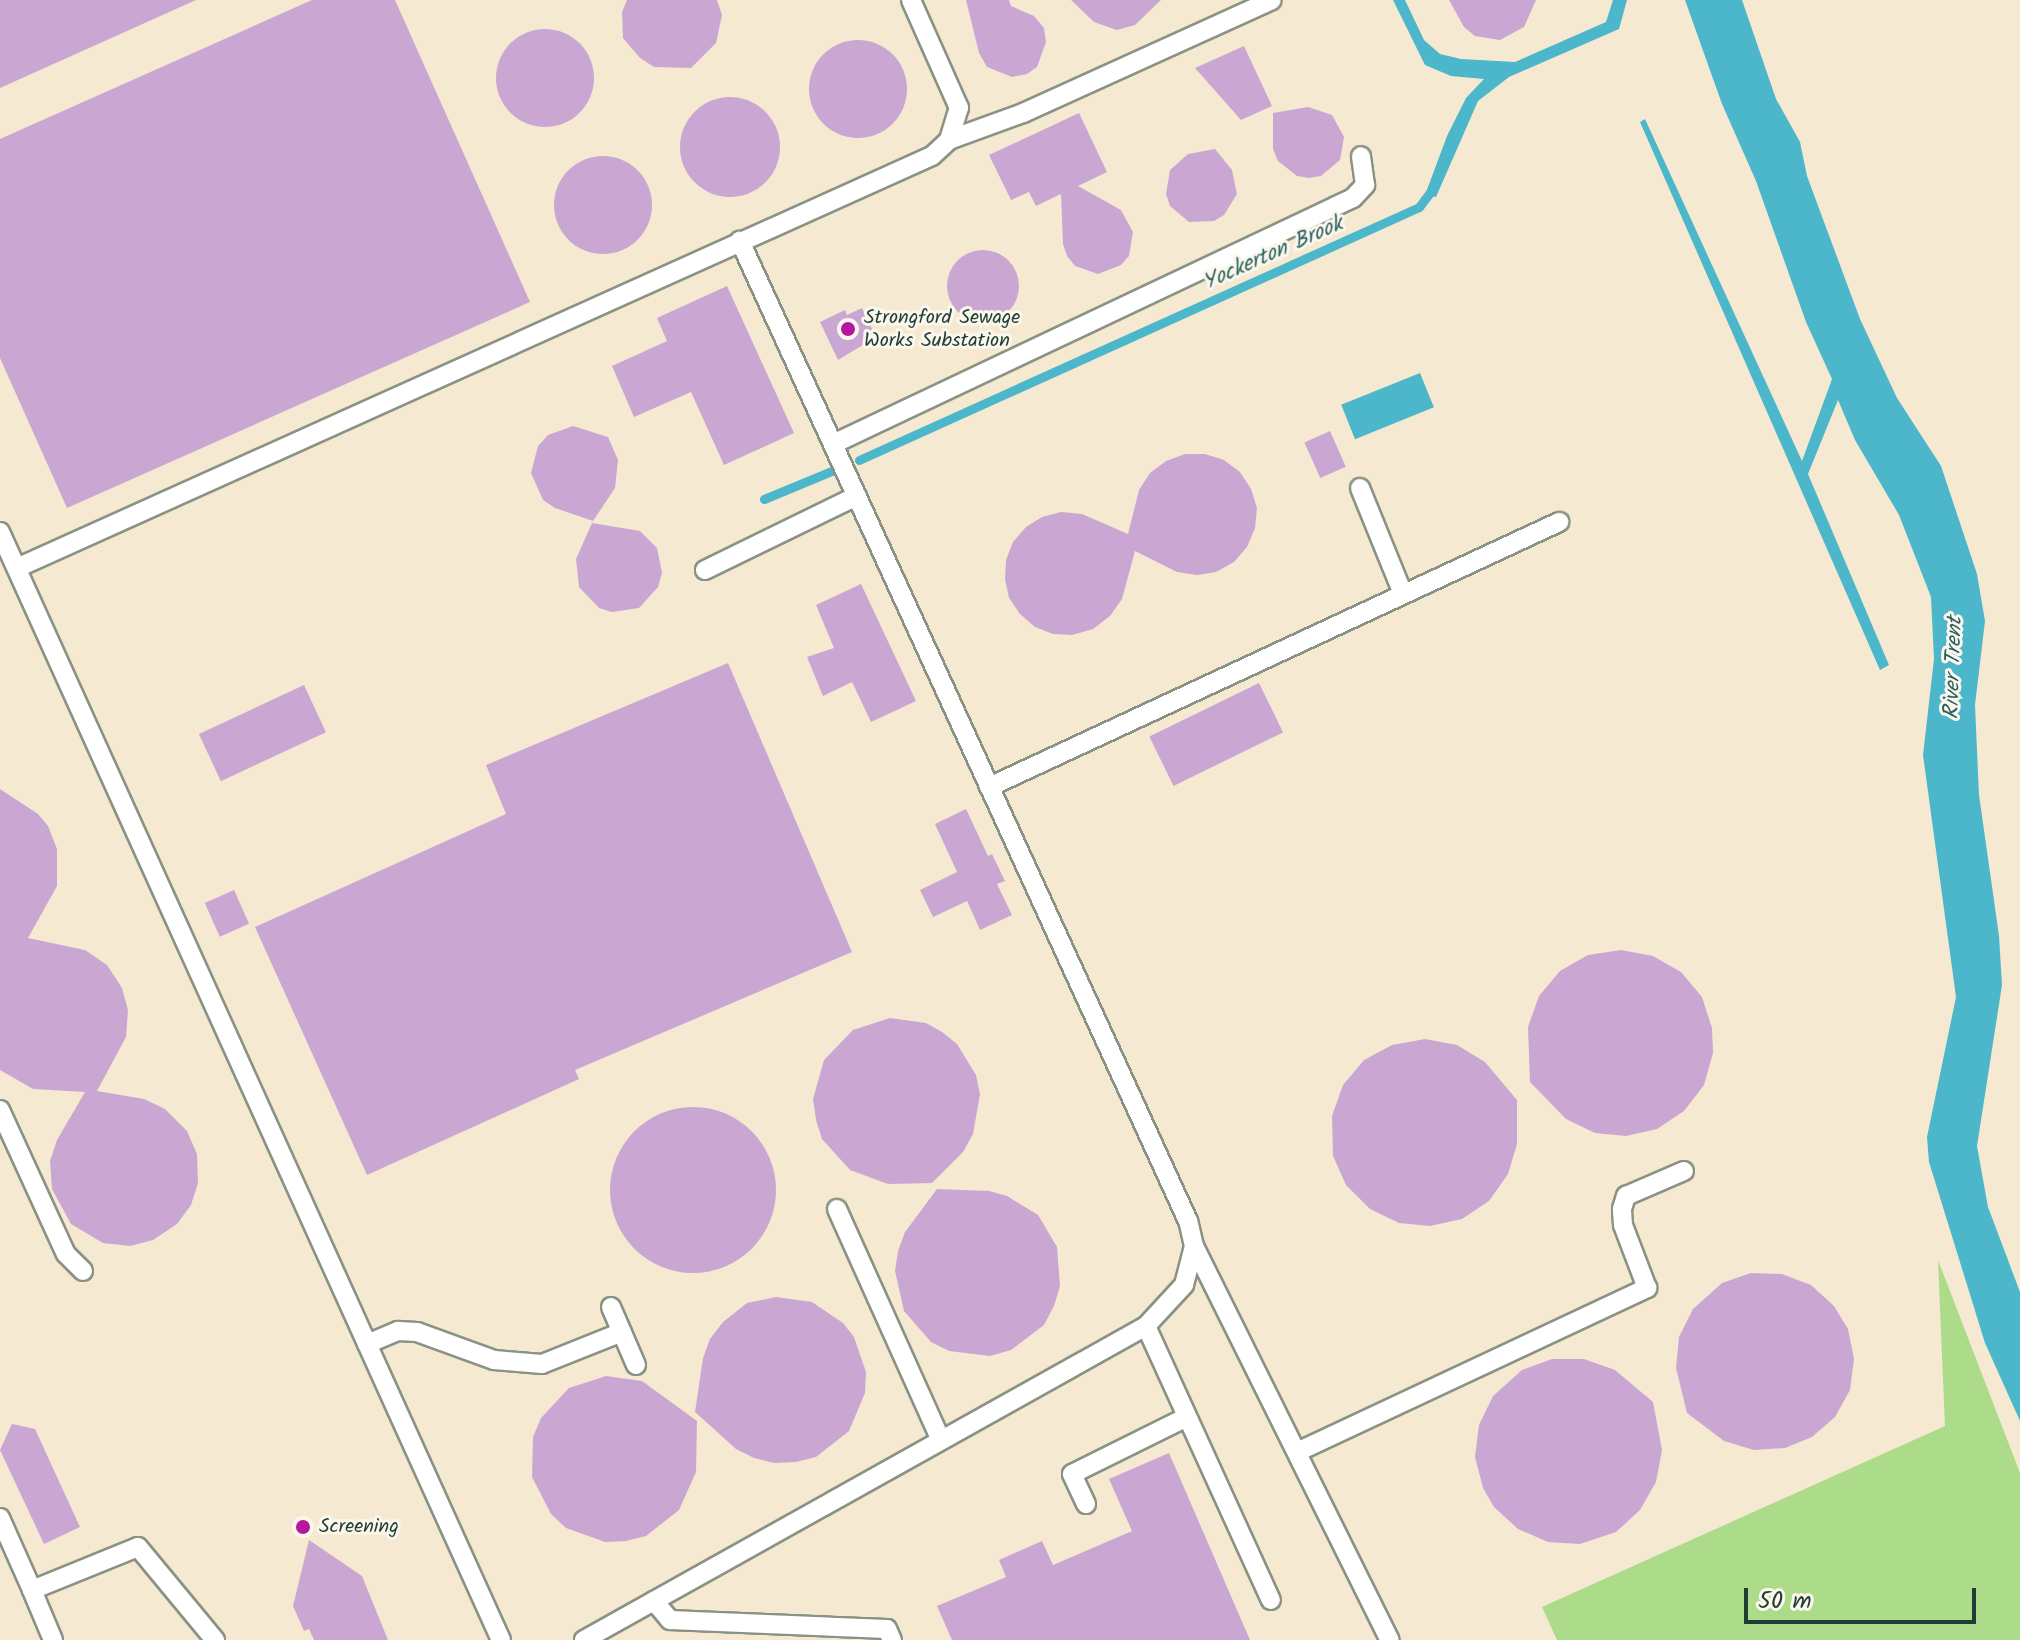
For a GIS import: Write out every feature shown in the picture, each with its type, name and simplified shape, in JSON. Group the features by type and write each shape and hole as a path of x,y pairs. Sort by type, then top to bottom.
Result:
{"lane":[{"path":"911,0 959,108 949,140"},
{"path":"19,567 932,156 949,140 1023,113 1272,0"},
{"path":"833,444 1353,198 1365,185 1361,156"},
{"path":"740,241 1188,1221 1194,1246 1390,1640"},
{"path":"1360,488 1403,594"},
{"path":"705,570 857,496"},
{"path":"989,787 1559,522"},
{"path":"0,532 19,567 501,1640"},
{"path":"0,1110 66,1254 83,1271"},
{"path":"1297,1452 1647,1288 1623,1225 1622,1209 1626,1196 1684,1171"},
{"path":"837,1209 941,1440"},
{"path":"584,1640 1146,1326 1184,1285 1194,1246"},
{"path":"611,1307 636,1365"},
{"path":"1146,1326 1271,1600"},
{"path":"367,1344 398,1331 417,1332 494,1360 542,1364 557,1361 622,1332"},
{"path":"1086,1504 1072,1474 1187,1417"},
{"path":"0,1518 53,1640"},
{"path":"32,1590 138,1547 215,1640"},
{"path":"654,1601 670,1620 887,1629 892,1640"}],"green space":[{"path":"1938,1260 2020,1473 2020,1640 1557,1640 1542,1607 1945,1426"}],"water":[{"path":"1393,0 1405,0 1424,40 1440,54 1461,59 1515,62 1606,22 1613,0 1627,0 1619,29 1509,77 1478,101 1436,197 1425,195 1447,136 1466,98 1484,79 1451,76 1425,65"},
{"name":"River Trent","path":"1685,0 1742,0 1776,99 1800,142 1807,176 1860,319 1897,398 1941,466 1977,574 1985,621 1975,705 1979,795 1999,936 2002,985 1977,1146 1988,1207 2020,1292 2020,1421 1985,1343 1929,1162 1927,1137 1956,997 1923,755 1934,659 1931,597 1899,515 1855,440 1838,400 1808,474 1889,665 1880,670 1640,122 1645,119 1802,461 1832,379 1806,322 1756,181 1722,104"},
{"path":"1420,373 1434,407 1355,439 1341,405"}],"building":[{"path":"0,0 196,0 0,88"},
{"path":"312,0 395,0 530,302 67,508 0,358 0,139"},
{"path":"627,0 717,0 722,15 716,43 691,68 654,67 640,58 623,38 622,12"},
{"path":"966,0 1009,0 1011,6 1034,16 1044,28 1046,42 1037,67 1027,74 1012,77 987,67 979,53"},
{"path":"1071,0 1161,0 1135,25 1117,30 1094,22"},
{"path":"1449,0 1536,0 1524,27 1500,40 1475,36 1464,27"},
{"path":"535,29 555,29 580,43 591,59 594,78 591,97 580,113 555,127 535,127 518,119 504,105 496,88 496,68 504,51 518,37"},
{"path":"858,40 877,43 893,54 904,70 907,89 904,108 893,124 877,135 858,138 839,135 823,124 812,108 809,89 812,70 823,54 839,43"},
{"path":"1244,46 1272,106 1241,120 1195,68"},
{"path":"730,97 749,101 765,112 776,128 780,147 776,166 765,182 749,193 730,197 711,193 695,182 684,166 680,147 684,128 695,112 711,101"},
{"path":"1308,107 1332,115 1344,137 1340,160 1321,176 1309,178 1297,176 1278,161 1273,149 1273,113"},
{"path":"1079,113 1107,172 1078,186 1121,210 1133,232 1129,256 1121,265 1098,274 1075,266 1067,256 1063,244 1061,194 1036,206 1029,192 1011,200 989,155"},
{"path":"1215,149 1232,170 1237,194 1224,215 1214,221 1189,222 1170,206 1166,194 1170,170 1188,154"},
{"path":"593,156 613,156 638,170 649,186 652,205 649,224 638,240 613,254 593,254 576,246 562,232 554,215 554,195 562,178 576,164"},
{"path":"983,250 1003,256 1013,266 1019,286 1013,306 1003,316 983,322 963,316 953,306 947,286 953,266 963,256"},
{"path":"727,286 794,433 724,465 691,392 634,417 612,366 667,341 657,318"},
{"name":"Strongford Sewage Works Substation","path":"862,308 876,337 838,360 820,322 845,310 847,315"},
{"path":"573,426 608,437 618,460 615,488 593,521 555,508 543,500 531,473 538,446 548,435"},
{"path":"1330,431 1346,467 1320,478 1304,442"},
{"path":"1185,454 1205,454 1224,460 1240,472 1251,489 1257,508 1255,528 1247,547 1234,562 1216,572 1197,575 1177,572 1135,551 1122,599 1110,616 1093,629 1072,635 1053,634 1035,627 1020,614 1009,598 1005,579 1006,560 1013,542 1026,527 1042,517 1061,512 1082,514 1128,534 1139,490 1150,473 1166,461"},
{"path":"592,523 640,531 657,548 662,573 658,587 639,608 612,612 599,608 579,587 576,559"},
{"path":"861,584 916,701 871,722 852,682 823,696 807,657 834,648 816,605"},
{"path":"728,663 852,952 575,1070 579,1079 367,1175 255,927 506,814 486,765"},
{"path":"1259,683 1283,732 1173,786 1149,736"},
{"path":"304,685 326,732 221,781 199,734"},
{"path":"0,789 38,814 48,826 57,849 57,886 28,938 85,950 107,965 122,988 128,1010 126,1037 97,1091 144,1099 165,1109 187,1131 197,1154 198,1183 191,1205 177,1224 153,1240 130,1246 103,1243 71,1224 52,1189 50,1161 57,1140 85,1092 33,1089 0,1070"},
{"path":"966,809 988,856 992,854 1005,881 997,884 1012,915 980,930 967,901 933,917 920,890 957,872 935,824"},
{"path":"234,890 249,924 220,937 205,903"},
{"path":"1621,950 1653,956 1681,972 1702,997 1712,1028 1713,1053 1704,1085 1684,1111 1657,1129 1626,1136 1595,1133 1566,1119 1530,1082 1528,1027 1539,996 1560,971 1588,955"},
{"path":"890,1018 926,1023 942,1032 957,1044 976,1075 980,1094 973,1134 963,1152 932,1183 888,1184 850,1170 822,1139 816,1120 813,1099 824,1060 853,1030"},
{"path":"1425,1039 1457,1045 1485,1062 1517,1100 1517,1144 1508,1174 1489,1201 1462,1219 1430,1226 1399,1223 1370,1209 1346,1185 1333,1156 1332,1116 1343,1085 1364,1060 1392,1045"},
{"path":"693,1107 725,1113 752,1131 770,1158 776,1190 770,1222 752,1249 725,1267 693,1273 661,1267 634,1249 616,1222 610,1190 616,1158 634,1131 661,1113"},
{"path":"937,1189 989,1191 1007,1196 1038,1215 1057,1247 1060,1286 1054,1306 1044,1325 1011,1350 990,1356 949,1351 931,1342 904,1311 895,1271 898,1251 905,1232"},
{"path":"1751,1273 1782,1274 1811,1285 1834,1306 1848,1329 1854,1359 1850,1390 1835,1417 1812,1437 1785,1448 1754,1450 1724,1441 1687,1413 1676,1368 1679,1337 1693,1309 1722,1283"},
{"path":"776,1297 812,1302 843,1323 854,1337 866,1372 865,1393 849,1431 816,1457 796,1462 774,1463 754,1458 736,1449 695,1412 703,1358 710,1339 723,1322 747,1303"},
{"path":"1552,1359 1584,1359 1615,1370 1653,1402 1662,1450 1656,1482 1640,1510 1616,1532 1580,1544 1548,1542 1518,1529 1494,1507 1483,1488 1475,1457 1479,1425 1493,1396 1522,1370"},
{"path":"606,1376 642,1381 697,1421 696,1472 679,1510 646,1536 626,1541 605,1542 566,1528 551,1514 532,1477 533,1437 541,1418 569,1388"},
{"path":"12,1424 35,1429 80,1527 44,1544 0,1450"},
{"path":"1169,1453 1250,1640 952,1640 937,1606 1006,1577 999,1560 1042,1541 1053,1565 1132,1531 1109,1479"},
{"name":"Screening","path":"309,1540 362,1576 388,1640 314,1640 309,1629 304,1631 293,1606"}],"waterway":[{"name":"Yockerton Brook","path":"859,460 1419,207 1434,187"},
{"name":"Yockerton Brook","path":"764,499 834,470"}],"place":[{"name":"Strongford Sewage Works Substation","path":"848,329"},
{"name":"Screening","path":"303,1527"}]}
